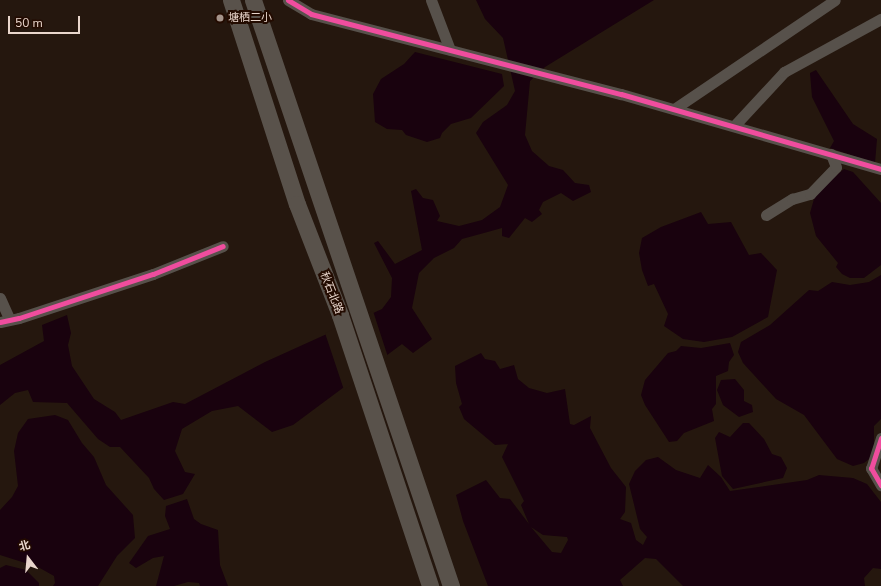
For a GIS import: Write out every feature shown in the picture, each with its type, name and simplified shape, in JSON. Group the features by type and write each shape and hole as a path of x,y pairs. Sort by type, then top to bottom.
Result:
{"main road":[{"name":"秋石北路","path":"231,0 297,204 340,315 430,586"},
{"name":"秋石北路","path":"253,0 451,586"}],"street":[{"path":"288,0 310,14 674,109 881,168"},
{"path":"431,0 450,50"},
{"path":"674,109 832,1"},
{"path":"734,126 784,72 881,19"},
{"path":"766,215 792,199 810,194 836,166 831,154"},
{"path":"0,298 4,320 19,318 153,274 223,246"},
{"path":"881,438 871,468 881,485"}],"shaded area":[{"path":"476,0 654,0 545,67 530,81 525,135 532,151 549,166 563,170 575,183 589,185 591,192 573,201 561,193 543,202 539,210 542,214 532,222 525,218 509,238 502,236 502,228 462,239 454,248 434,258 419,273 412,308 432,339 413,353 402,344 293,425 272,432 238,406 212,411 182,429 175,451 185,472 195,474 183,494 164,500 154,489 149,478 120,447 110,447 98,439 67,403 33,402 28,390 15,393 0,405 0,365 44,341 42,325 67,315 71,333 68,345 72,366 94,399 115,412 121,420 173,402 185,404 265,362 382,309 391,297 392,278 374,243 378,241 395,264 422,250 411,191 416,189 423,198 433,200 440,216 437,221 459,226 482,220 500,207 508,185 476,133 483,122 507,105 515,91 503,38 485,19"},
{"path":"415,52 502,74 504,86 471,118 451,124 442,133 440,138 427,142 406,135 402,130 387,129 375,122 373,94 381,79 404,64"},
{"path":"816,70 853,124 877,139 875,163 830,148 834,141 812,97 810,73"},
{"path":"844,169 853,172 881,203 881,265 864,278 850,278 842,274 836,267 838,263 816,236 810,213 816,192"},
{"path":"701,212 708,224 731,222 749,255 761,253 777,270 768,317 732,337 704,342 683,339 664,326 668,314 654,284 648,286 642,270 639,253 642,238 661,227"},
{"path":"881,275 881,419 874,426 874,455 864,463 853,466 837,459 804,415 776,399 743,363 738,352 741,342 770,325 809,290 818,291 832,282 850,285 869,282"},
{"path":"730,343 734,355 729,362 728,371 716,376 716,404 712,409 714,421 684,433 677,441 669,442 645,405 641,395 645,380 668,353 676,351 681,346 701,348"},
{"path":"481,353 485,359 495,361 500,369 514,365 518,379 529,388 547,393 565,389 570,424 574,425 591,416 590,428 611,468 626,487 625,512 620,519 631,523 636,540 643,545 647,537 640,529 629,484 635,471 646,460 658,457 676,470 700,478 708,465 721,477 730,491 807,480 819,475 853,478 867,484 881,502 881,569 873,568 864,578 865,586 683,586 656,559 645,558 620,580 623,586 488,586 463,521 456,495 486,480 500,498 510,499 529,524 521,505 524,501 502,457 508,444 495,445 464,419 459,407 462,404 456,383 455,366","holes":["531,527 543,535 567,537 568,540 561,553 552,552"]},
{"path":"735,379 744,390 744,401 752,405 753,412 739,417 723,405 717,390 721,380"},
{"path":"55,415 68,420 82,443 94,457 106,485 133,515 135,538 117,556 98,586 53,586 55,583 54,576 38,567 0,555 0,510 12,497 18,486 14,451 18,433 28,419"},
{"path":"743,423 749,423 764,439 772,454 781,457 787,468 783,478 733,489 722,476 715,438 719,432 730,437"},
{"path":"187,499 194,519 201,524 218,530 220,565 228,586 200,586 199,583 188,582 174,586 156,586 164,556 153,558 136,568 129,563 148,536 170,529 165,516 166,506"},
{"path":"6,565 26,570 39,583 39,586 0,586 0,568"}],"pier":[{"path":"373,311 388,357 344,390 325,333"}],"cycle path":[{"path":"288,0 311,14 621,94 881,169"},
{"path":"0,322 19,318 153,274 223,246"},
{"path":"881,438 871,468 881,485"}],"place":[{"name":"塘栖二小","path":"220,18"}]}
